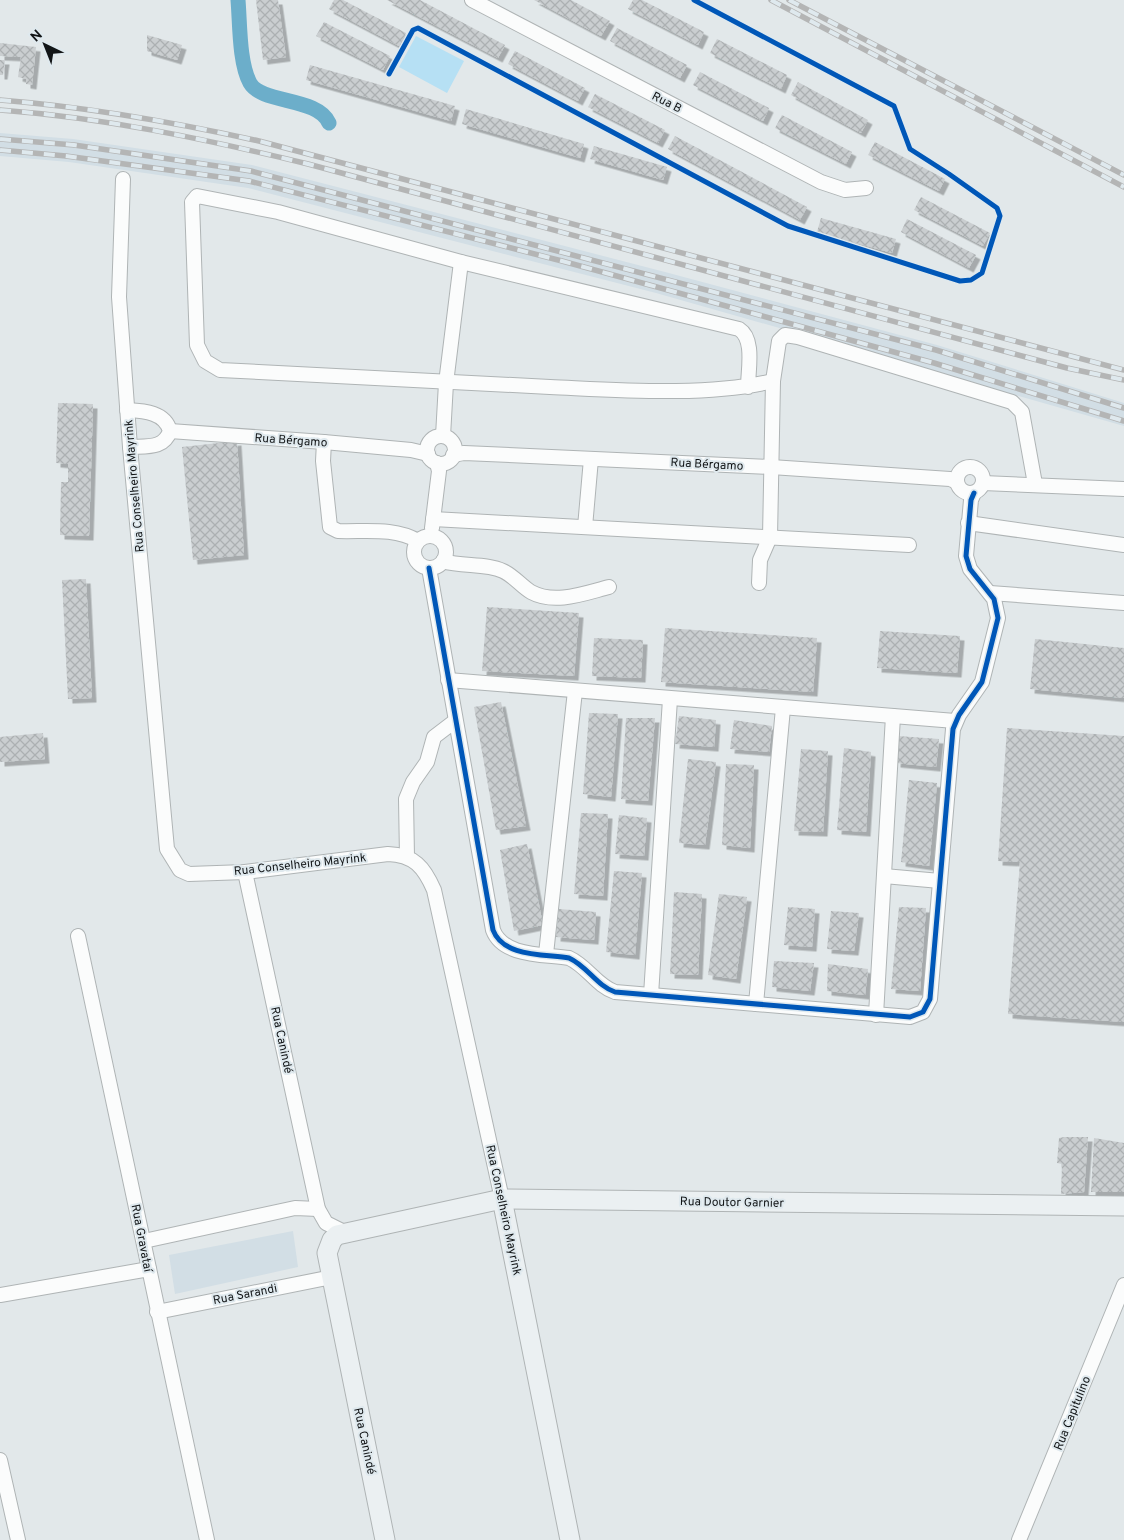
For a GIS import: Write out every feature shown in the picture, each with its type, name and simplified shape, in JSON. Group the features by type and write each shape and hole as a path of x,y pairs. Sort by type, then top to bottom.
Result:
{"main road":[{"name":"Rua Doutor Garnier","path":"344,1232 502,1199 1124,1206"},
{"name":"Rua Conselheiro Mayrink","path":"502,1199 565,1514"},
{"name":"Rua Canindé","path":"344,1232 332,1240 327,1253 385,1540"},
{"path":"565,1514 570,1540"}],"street":[{"name":"Rua B","path":"472,0 821,182 845,190 866,188"},
{"name":"Rua Conselheiro Mayrink","path":"123,179 119,288 127,410 167,849 180,870 189,874 245,872 388,854 414,860 426,872 434,890 502,1199"},
{"path":"748,387 748,344 746,334 739,329 460,262 278,212 197,196 192,202 197,346 200,355 211,366 220,370 446,383 603,389 701,390 748,387 773,381"},
{"path":"442,433 460,262"},
{"path":"759,582 760,560 770,536 773,381 781,337 791,336 1006,399 1018,406 1022,412 1034,484"},
{"path":"127,410 159,416 168,424 170,431 164,442 157,445 130,447"},
{"name":"Rua Bérgamo","path":"170,431 411,450 443,457 591,458 771,467 954,480"},
{"path":"442,433 431,440 443,457"},
{"path":"431,536 443,457 450,440 442,433"},
{"path":"324,442 323,461 330,527 338,531 395,532 407,535 418,541 431,536 439,539 444,545 446,553 443,561 437,566 429,568 417,562 414,555 418,541"},
{"path":"584,527 591,458"},
{"path":"429,568 493,930 500,943 507,947 577,961 610,990 910,1017 917,1016 927,1006 930,999 955,721 974,696 985,674 998,618 997,604 968,563 966,549 968,523 978,488 982,472 971,467 962,470 954,480 959,489 978,488 1034,484 1124,488"},
{"path":"433,519 908,545"},
{"path":"968,523 1124,545"},
{"path":"443,561 456,565 503,571 532,592 546,597 566,598 610,588"},
{"path":"990,593 1124,603"},
{"path":"448,680 955,721"},
{"path":"546,954 575,691"},
{"path":"651,995 670,699"},
{"path":"756,1004 783,708"},
{"path":"876,1015 893,716"},
{"path":"407,857 406,799 413,782 427,762 434,737 455,721"},
{"name":"Rua Canindé","path":"245,872 318,1209"},
{"path":"884,876 940,881"},
{"name":"Rua Gravataí","path":"78,936 207,1540"},
{"path":"295,1208 315,1190"},
{"path":"144,1241 295,1208 318,1209 326,1223 344,1232"},
{"path":"0,1296 149,1270"},
{"name":"Rua Sarandi","path":"157,1312 332,1277"},
{"name":"Rua Capitulino","path":"1019,1540 1124,1285"},
{"path":"0,1460 4,1498 18,1540"},
{"name":"Rua Conselheiro Mayrink","path":"565,1514 575,1540"}],"shaded area":[{"path":"416,36 464,61 447,93 399,67"},
{"path":"0,133 73,139 252,165 665,272 937,345 1124,403 1124,426 656,293 248,188 69,162 0,156"},
{"path":"293,1231 298,1267 175,1294 169,1255"}],"building":[{"path":"256,0 278,0 286,57 263,60"},
{"path":"334,0 343,0 406,33 399,46 329,9"},
{"path":"387,0 420,0 505,45 498,58"},
{"path":"534,0 571,0 610,21 601,36"},
{"path":"633,0 642,0 704,32 698,45 628,9"},
{"path":"324,22 390,56 383,70 316,36"},
{"path":"617,28 687,65 680,78 610,41"},
{"path":"147,35 182,45 177,60 147,51"},
{"path":"717,39 787,75 781,89 710,53"},
{"path":"0,43 36,47 32,85 26,84 26,79 18,77 21,57 0,56"},
{"path":"515,51 585,88 578,101 508,64"},
{"path":"0,60 5,60 3,75 0,75"},
{"path":"310,65 455,106 451,121 306,80"},
{"path":"700,72 769,108 763,121 693,85"},
{"path":"798,82 868,120 861,133 791,95"},
{"path":"595,94 665,130 658,143 588,107"},
{"path":"466,109 584,144 580,158 462,124"},
{"path":"782,115 852,152 846,164 775,128"},
{"path":"675,136 807,207 800,220 668,149"},
{"path":"875,142 945,179 939,191 868,155"},
{"path":"594,146 667,167 663,180 590,159"},
{"path":"921,197 990,233 983,246 914,210"},
{"path":"821,218 896,239 892,253 817,232"},
{"path":"907,219 976,255 969,268 901,232"},
{"path":"58,403 93,404 89,536 60,535 61,482 68,482 68,464 56,463"},
{"path":"237,441 244,555 193,560 182,447"},
{"path":"86,579 92,698 68,699 62,580"},
{"path":"487,607 579,613 574,676 482,671"},
{"path":"665,628 817,638 813,692 661,682"},
{"path":"880,631 960,636 957,673 877,668"},
{"path":"594,638 643,640 641,678 592,676"},
{"path":"1035,639 1124,648 1124,698 1030,689"},
{"path":"501,702 526,826 496,830 474,707"},
{"path":"589,713 618,714 611,797 583,794"},
{"path":"679,716 716,720 714,747 675,744"},
{"path":"626,718 655,718 648,801 621,799"},
{"path":"734,720 772,726 769,752 730,749"},
{"path":"1007,728 1124,736 1124,1022 1008,1014 1020,862 998,861"},
{"path":"43,733 45,759 0,762 0,737"},
{"path":"898,736 939,739 936,767 896,763"},
{"path":"844,748 871,752 866,832 837,830"},
{"path":"801,749 828,751 823,832 794,831"},
{"path":"688,759 716,762 705,845 679,843"},
{"path":"726,764 754,765 750,848 722,845"},
{"path":"909,780 937,783 929,866 901,862"},
{"path":"581,813 608,814 603,896 574,894"},
{"path":"619,815 647,818 644,856 615,854"},
{"path":"527,844 543,925 514,931 500,850"},
{"path":"614,871 642,873 635,955 606,952"},
{"path":"674,892 702,894 698,975 670,974"},
{"path":"719,894 747,897 736,979 708,975"},
{"path":"788,907 815,909 812,947 784,945"},
{"path":"899,907 926,908 920,991 891,989"},
{"path":"559,909 596,912 594,940 556,937"},
{"path":"831,911 859,913 854,951 827,949"},
{"path":"774,961 814,963 810,991 772,987"},
{"path":"828,964 868,969 865,995 827,991"},
{"path":"1088,1137 1084,1192 1061,1194 1062,1164 1057,1163 1059,1138"},
{"path":"1094,1138 1124,1143 1124,1192 1091,1192"}],"waterway":[{"path":"238,0 242,54 246,75 250,83 256,90 314,109 323,115 329,123"}],"railway":[{"path":"771,0 1124,187"},
{"path":"789,0 1124,175"},
{"path":"0,100 130,116 259,141 1124,370"},
{"path":"0,110 117,124 231,146 308,164 1067,368 1124,380"},
{"path":"0,139 74,145 251,171 936,350 1124,408"},
{"path":"0,150 66,156 249,181 562,261 934,363 1124,421"}],"cycle path":[{"path":"389,74 413,30 418,28 788,226 960,281 971,280 982,273 1000,216 997,208 910,149 894,106 694,0"},
{"path":"429,568 493,930 498,939 515,950 525,953 569,958 603,985 615,992 910,1017 923,1012 930,999 953,729 959,715 982,682 998,618 994,599 970,569 966,556 971,500 974,493"}]}
